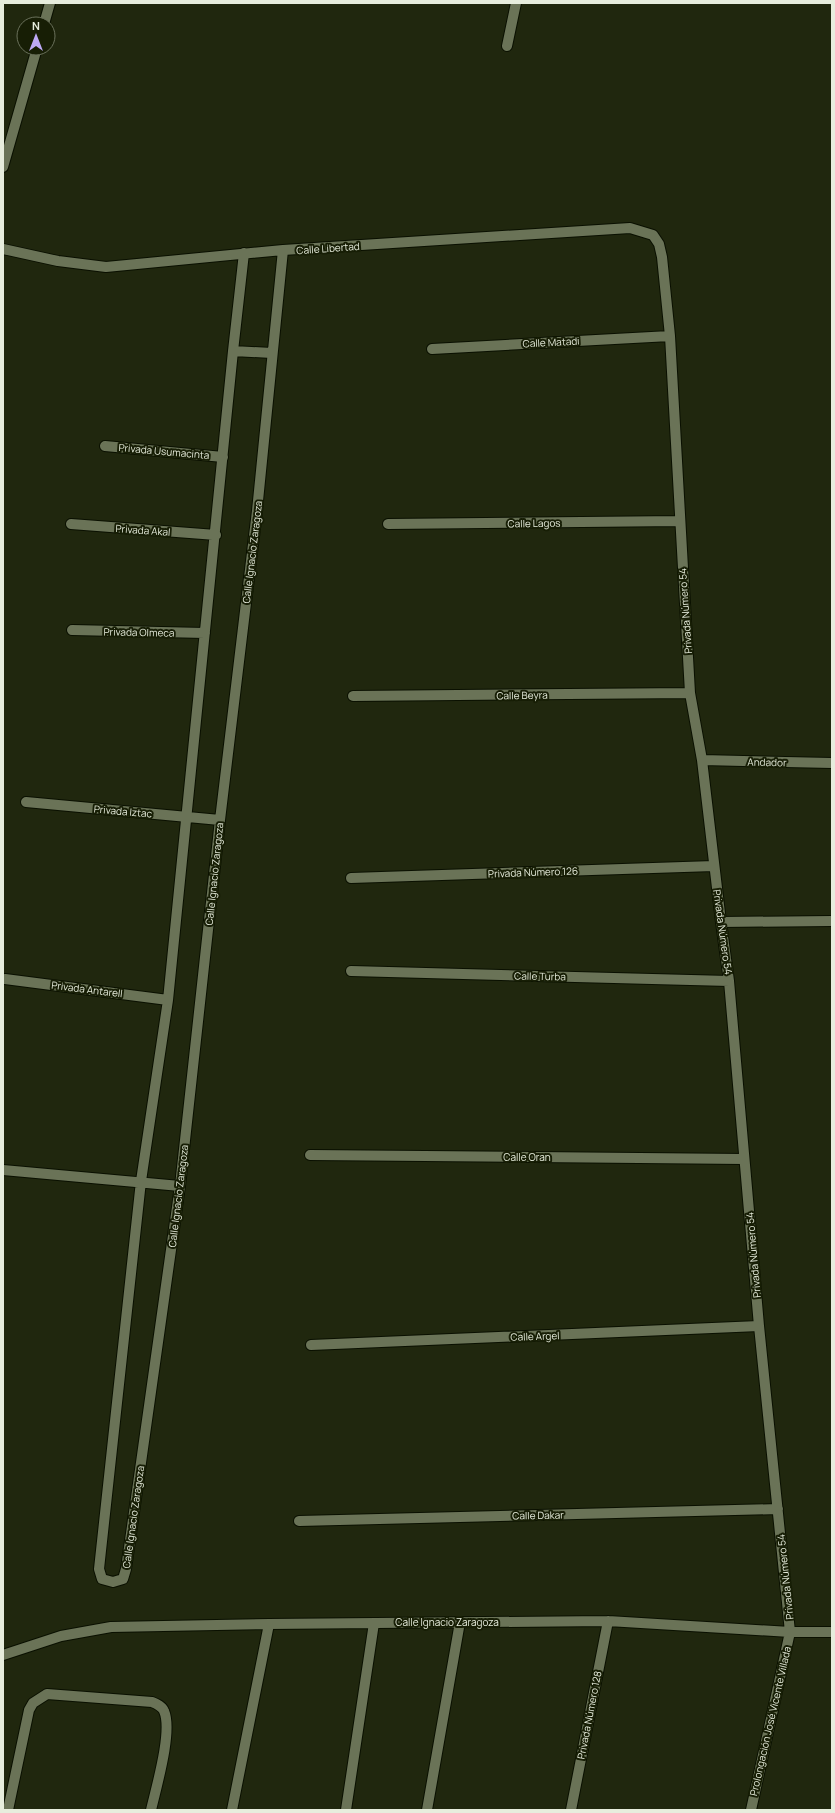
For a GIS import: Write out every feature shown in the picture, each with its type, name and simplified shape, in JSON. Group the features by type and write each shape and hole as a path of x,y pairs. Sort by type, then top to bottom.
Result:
{"street":[{"path":"46,16 50,3"},
{"path":"507,46 516,3"},
{"path":"3,167 35,56"},
{"name":"Calle Libertad","path":"3,249 58,261 106,267 283,250 630,228 653,235"},
{"name":"Privada Número 54","path":"653,235 659,244 662,257 670,336 690,693 702,760 729,980 759,1326 790,1632"},
{"name":"Calle Ignacio Zaragoza","path":"244,254 168,1000 141,1181 99,1569 102,1579 113,1582 123,1579 126,1569 180,1186 220,820 258,511 283,250"},
{"name":"Calle Matadi","path":"432,348 670,336"},
{"path":"233,351 272,353"},
{"name":"Privada Usumacinta","path":"105,446 223,457"},
{"name":"Calle Lagos","path":"388,524 680,522"},
{"name":"Privada Akal","path":"71,524 216,535"},
{"name":"Privada Olmeca","path":"72,630 205,633"},
{"name":"Calle Beyra","path":"354,696 690,693"},
{"name":"Andador","path":"702,760 832,763"},
{"name":"Privada Iztac","path":"26,802 220,820"},
{"name":"Privada Número 126","path":"351,878 714,866"},
{"path":"721,922 832,921"},
{"name":"Calle Turba","path":"351,971 729,980"},
{"name":"Privada Antarell","path":"5,979 168,1000"},
{"name":"Calle Oran","path":"310,1156 744,1158"},
{"path":"3,1170 141,1181 180,1186"},
{"name":"Calle Argel","path":"311,1345 759,1326"},
{"name":"Calle Dakar","path":"299,1520 778,1509"},
{"name":"Calle Ignacio Zaragoza","path":"3,1655 61,1636 111,1627 608,1621 790,1632 832,1632"},
{"name":"Privada Número 128","path":"571,1810 608,1621"},
{"path":"427,1810 460,1622"},
{"path":"346,1810 374,1623"},
{"path":"232,1810 269,1624"},
{"name":"Prolongación José Vicente Villada","path":"751,1810 790,1632"},
{"path":"8,1810 29,1710 33,1703 47,1694 152,1702 159,1704 164,1711 167,1727 151,1810"}]}
